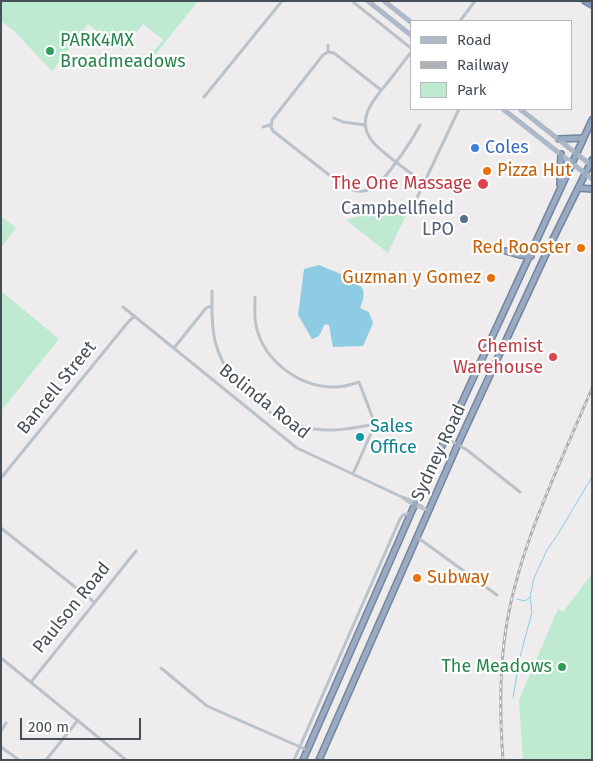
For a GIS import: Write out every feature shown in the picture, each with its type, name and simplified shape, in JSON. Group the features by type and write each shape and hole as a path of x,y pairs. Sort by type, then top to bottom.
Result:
{"highway":[{"path":"585,1 592,5"},
{"name":"Sydney Road","path":"303,760 411,513 592,120"},
{"path":"560,139 583,138"},
{"path":"560,190 561,154"},
{"name":"Sydney Road","path":"319,760 458,444 591,163"},
{"path":"579,188 592,189"},
{"path":"506,251 530,256"}],"main road":[{"path":"368,1 410,34"},
{"path":"384,1 410,21"},
{"path":"504,110 592,179"},
{"path":"521,110 591,163"},
{"path":"540,137 546,129"}],"street":[{"path":"204,97 282,1"},
{"path":"352,1 410,48"},
{"path":"390,6 394,1"},
{"path":"461,20 475,1"},
{"path":"328,45 328,52"},
{"path":"270,125 323,55 328,52 334,53 381,90"},
{"path":"410,53 368,109 365,125 369,137 374,143 424,183"},
{"path":"415,202 459,110"},
{"path":"334,118 343,122 365,125"},
{"path":"263,127 270,125"},
{"path":"270,125 273,131 342,185 352,190 361,191 374,188 382,181 409,146 420,125"},
{"path":"212,291 212,318 215,340 228,372 250,398 290,422 313,429 350,429 375,424"},
{"path":"255,297 256,324 260,337 268,353 286,371 303,380 323,386 342,386 359,382 375,424 353,474"},
{"path":"174,348 206,308 212,306"},
{"name":"Bolinda Road","path":"123,307 298,448 428,511"},
{"name":"Bancell Street","path":"1,478 134,316"},
{"path":"446,438 458,444 520,492"},
{"name":"Sydney Road","path":"294,760 400,519 403,515 411,513"},
{"path":"1,528 94,602"},
{"path":"416,537 497,595"},
{"name":"Paulson Road","path":"30,682 136,551"},
{"path":"352,627 359,631"},
{"path":"1,658 124,759"},
{"path":"161,668 207,706 308,750"},
{"path":"46,760 78,720"},
{"path":"1,731 6,723"},
{"path":"1,747 19,760"},
{"path":"323,750 323,760"}],"green space":[{"path":"1,1 198,1 155,55 152,53 163,40 143,24 122,50 88,24 52,71 14,31 1,21"},
{"path":"413,200 388,253 346,220"},
{"path":"1,216 16,228 1,247"},
{"path":"1,291 59,339 1,411"},
{"name":"The Meadows","path":"592,574 592,760 523,760 519,700 558,609 563,612"}],"water":[{"path":"319,265 349,278 362,288 364,296 360,308 369,312 373,323 363,346 333,347 329,325 325,324 319,336 312,339 298,315 304,269"}],"waterway":[{"path":"513,698 520,657 532,612 530,597 534,578 547,550 592,477"},
{"path":"517,599 525,601 530,597"}],"railway":[{"path":"503,760 501,682 505,635 511,603 529,540 553,478 592,388"}],"place":[{"name":"PARK4MX Broadmeadows","path":"50,51"},
{"name":"Coles","path":"475,148"},
{"name":"Pizza Hut","path":"487,171"},
{"name":"The One Massage","path":"483,184"},
{"name":"Campbellfield LPO","path":"464,219"},
{"name":"Red Rooster","path":"581,248"},
{"name":"Guzman y Gomez","path":"491,278"},
{"name":"Chemist Warehouse","path":"553,357"},
{"name":"Sales Office","path":"360,437"},
{"name":"Subway","path":"417,578"},
{"name":"The Meadows","path":"562,667"}]}
